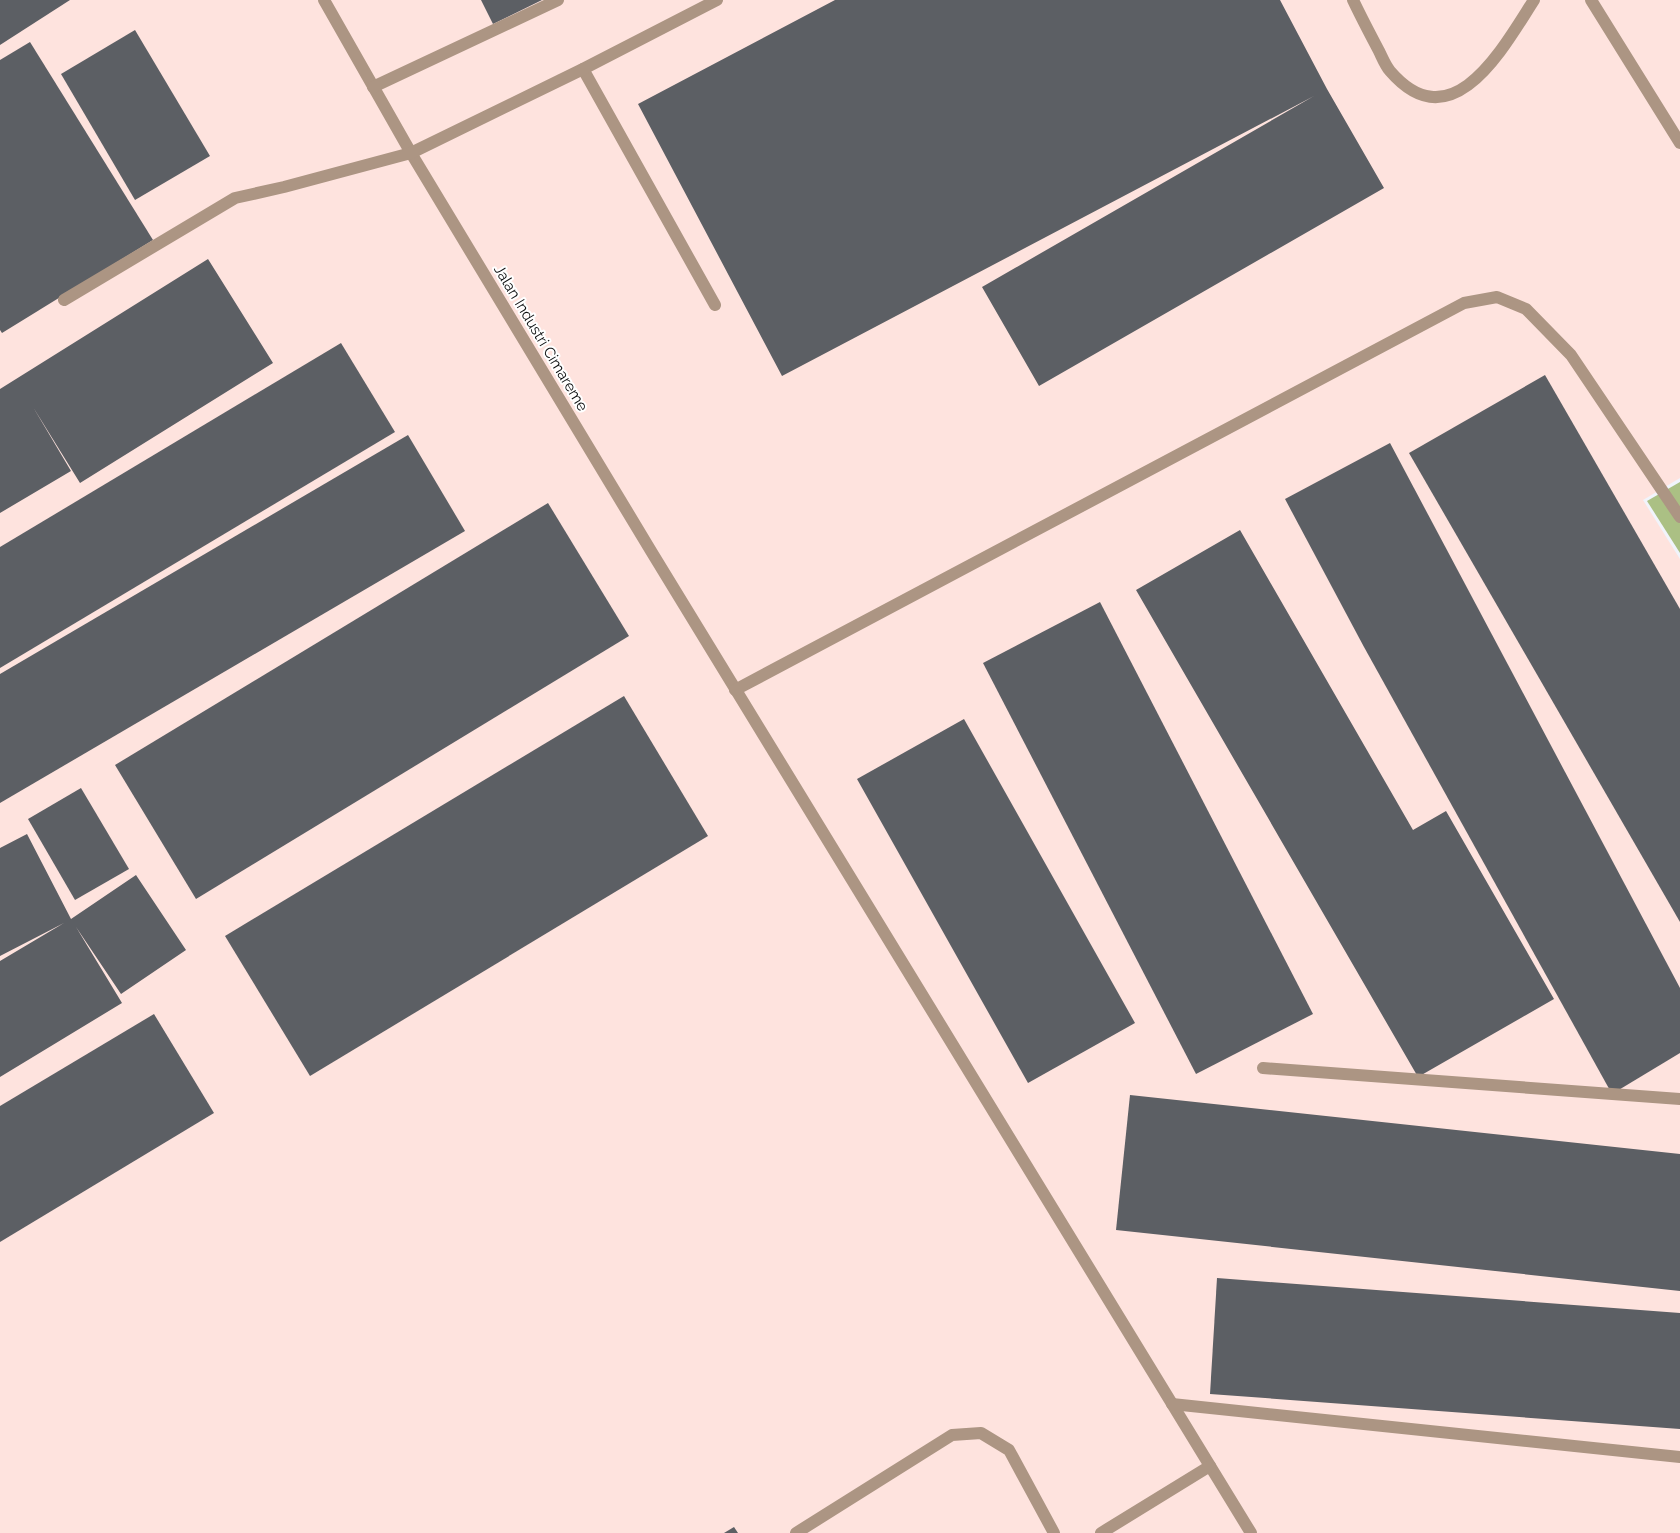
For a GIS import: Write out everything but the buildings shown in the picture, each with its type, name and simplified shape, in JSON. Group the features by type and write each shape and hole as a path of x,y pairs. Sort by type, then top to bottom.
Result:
{"lane":[{"name":"Jalan Industri Cimareme","path":"324,0 411,153 736,690 1251,1533"},
{"path":"373,86 558,0"},
{"path":"64,300 234,198 284,187 411,153 583,69 717,0"},
{"path":"1353,0 1389,70 1415,93 1442,98 1472,84 1498,56 1534,0"},
{"path":"1591,0 1680,143"},
{"path":"583,69 715,305"},
{"path":"736,690 1464,303 1497,297 1526,309 1571,355 1680,517"},
{"path":"1263,1068 1680,1099"},
{"path":"1172,1404 1680,1457"},
{"path":"796,1533 952,1434 980,1433 1009,1450 1054,1533"},
{"path":"1101,1533 1210,1466"}],"shaded area":[{"path":"0,0 1680,0 1680,478 1643,500 1680,559 1680,1533 0,1533"}],"green space":[{"path":"1680,482 1680,553 1647,501"}]}
